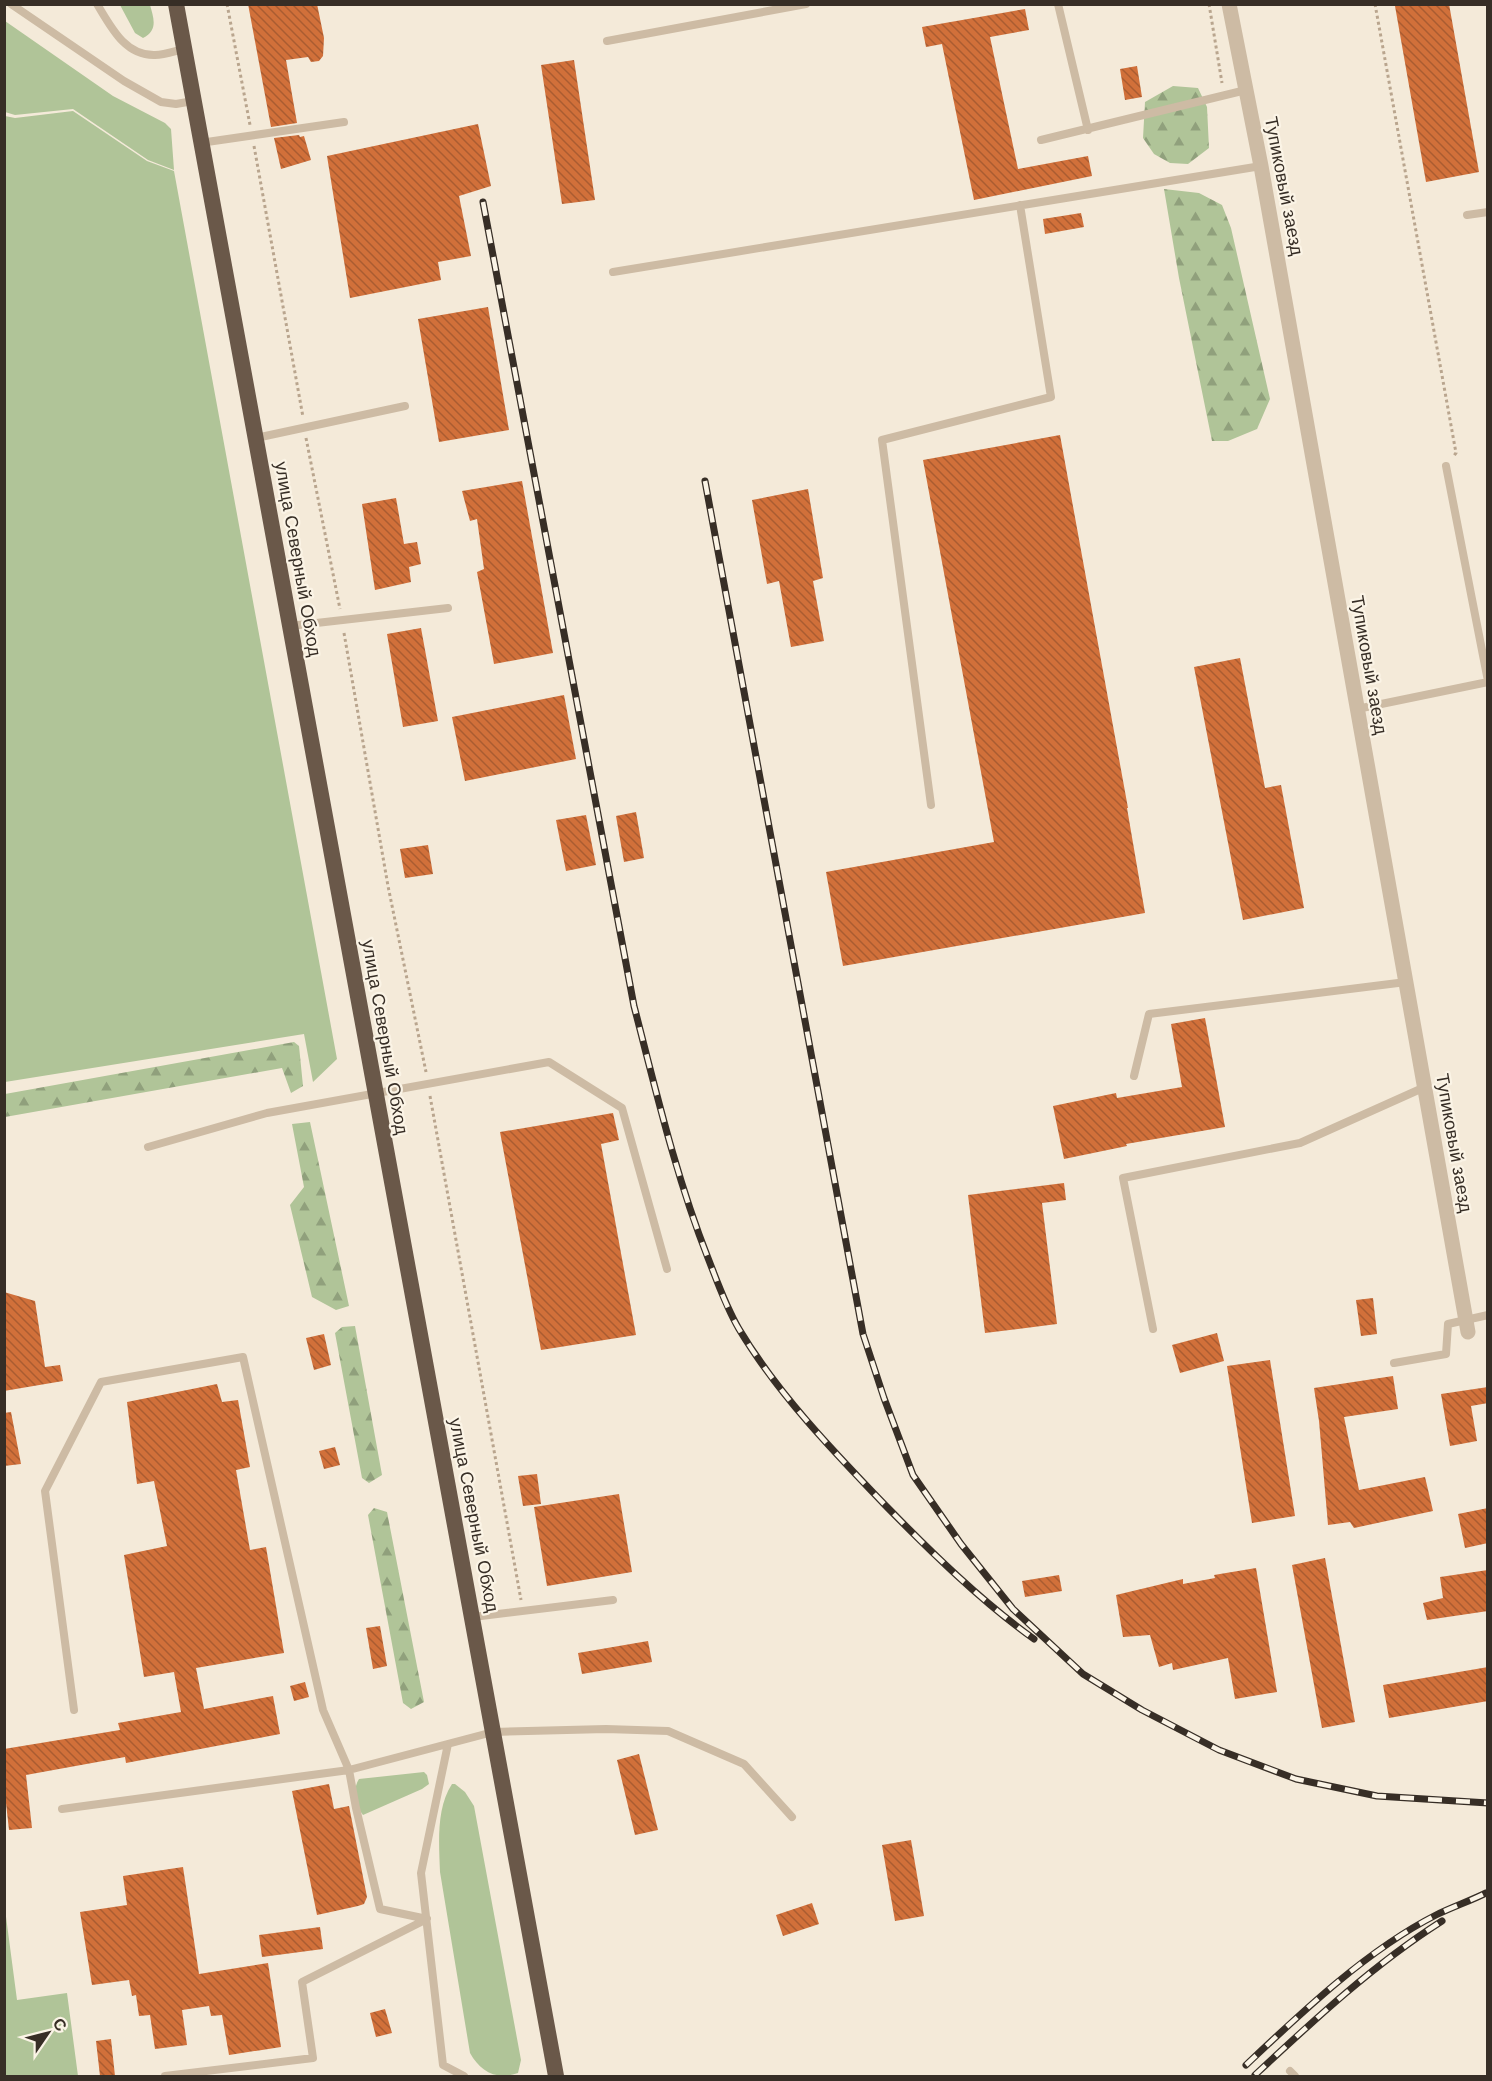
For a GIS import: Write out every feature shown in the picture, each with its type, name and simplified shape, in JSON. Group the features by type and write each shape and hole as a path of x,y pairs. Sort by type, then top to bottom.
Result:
{"highway":[{"name":"улица Северный Обход","path":"176,4 556,2076"}],"street":[{"name":"Тупиковый заезд","path":"1229,4 1261,166 1467,1325"}],"lane":[{"path":"11,4 124,81 161,102 176,104 193,101"},
{"path":"97,4 118,36 134,51 155,55 184,49"},
{"path":"607,41 806,4"},
{"path":"1058,4 1088,130"},
{"path":"1041,141 1246,90"},
{"path":"200,143 344,122"},
{"path":"613,272 1261,166"},
{"path":"931,805 882,440 1051,397 1020,205"},
{"path":"1467,215 1488,212"},
{"path":"256,438 405,406"},
{"path":"1357,709 1488,682 1446,466"},
{"path":"290,626 448,608"},
{"path":"1134,1076 1149,1014 1406,982"},
{"path":"148,1147 267,1113 549,1062 622,1108 668,1269"},
{"path":"1153,1329 1123,1178 1300,1143 1425,1087"},
{"path":"1394,1363 1446,1354 1448,1324 1467,1325 1488,1316"},
{"path":"74,1710 45,1491 101,1382 243,1357 323,1710 350,1770 356,1808 380,1909 428,1919"},
{"path":"473,1617 613,1600"},
{"path":"62,1809 350,1770 493,1732 606,1729 668,1731 744,1764 792,1817"},
{"path":"448,1744 421,1873 443,2066 464,2076"},
{"path":"165,2076 313,2058 302,1982 428,1919"}],"path":[{"path":"227,4 304,428 342,620 388,886 428,1084 523,1611"},
{"path":"1209,4 1224,96"},
{"path":"1376,4 1456,453 1446,466"}],"green space":[{"path":"120,5 150,5 154,24 148,35 143,38 135,33"},
{"path":"5,21 113,96 165,123 171,129 174,170 148,160 73,109 15,115 5,112"},
{"path":"1173,86 1198,88 1207,107 1209,148 1188,164 1170,163 1154,154 1143,138 1145,102"},
{"path":"73,111 147,161 174,171 337,1059 313,1082 304,1034 5,1082 5,116 15,118"},
{"path":"1164,189 1199,193 1222,205 1231,228 1270,399 1257,429 1228,441 1212,441 1179,278"},
{"path":"294,1042 299,1046 303,1086 291,1093 282,1068 5,1117 5,1094"},
{"path":"310,1122 349,1306 336,1310 312,1297 290,1205 304,1187 292,1124"},
{"path":"355,1326 382,1475 369,1483 362,1478 335,1333 342,1327"},
{"path":"374,1508 387,1512 424,1702 411,1709 403,1703 368,1515"},
{"path":"424,1772 429,1784 422,1789 363,1815 355,1793 359,1779"},
{"path":"452,1784 465,1792 474,1806 521,2060 518,2073 510,2075 490,2073 479,2065 470,2053 440,1872 441,1815"},
{"path":"5,1909 17,2000 67,1993 78,2076 5,2076"}],"building":[{"path":"248,4 317,4 324,38 323,56 319,61 311,62 308,57 286,60 297,123 271,127"},
{"path":"1449,4 1479,172 1426,182 1395,6"},
{"path":"1025,9 1029,30 990,37 1018,169 1088,156 1092,176 974,200 942,44 926,47 922,27"},
{"path":"574,60 595,200 562,204 541,65"},
{"path":"1137,66 1142,97 1125,100 1120,69"},
{"path":"478,124 491,186 459,196 471,256 438,262 441,280 350,298 327,156"},
{"path":"304,136 311,160 281,169 274,138"},
{"path":"1081,213 1084,227 1045,234 1043,219"},
{"path":"488,307 509,430 439,442 418,319"},
{"path":"1060,435 1145,913 843,966 826,872 994,842 923,460"},
{"path":"522,481 553,653 494,664 477,572 484,569 477,519 470,521 462,491"},
{"path":"808,489 823,578 813,581 824,641 791,647 779,581 767,584 752,500"},
{"path":"396,498 404,544 417,542 421,564 409,567 411,582 375,590 362,504"},
{"path":"421,628 438,721 403,727 387,634"},
{"path":"1240,658 1265,788 1281,785 1304,908 1243,920 1194,667"},
{"path":"564,695 576,759 465,781 452,717"},
{"path":"636,812 644,858 624,862 616,816"},
{"path":"586,815 596,865 566,871 556,820"},
{"path":"428,845 433,874 405,878 400,849"},
{"path":"1205,1018 1225,1127 1126,1144 1127,1146 1064,1159 1053,1106 1116,1093 1117,1098 1182,1087 1171,1024"},
{"path":"613,1113 619,1140 601,1144 636,1335 541,1350 500,1132"},
{"path":"1064,1183 1066,1200 1042,1203 1057,1324 985,1333 968,1195"},
{"path":"4,1292 35,1301 45,1367 60,1365 63,1381 4,1391"},
{"path":"1373,1298 1377,1334 1361,1336 1356,1300"},
{"path":"1217,1333 1224,1361 1180,1373 1172,1345"},
{"path":"324,1334 331,1365 314,1370 306,1338"},
{"path":"1270,1360 1295,1516 1252,1523 1227,1366"},
{"path":"1393,1376 1398,1409 1344,1417 1359,1490 1425,1477 1433,1511 1354,1528 1350,1522 1328,1525 1314,1388"},
{"path":"217,1384 222,1402 238,1400 250,1467 236,1470 250,1550 266,1547 284,1653 196,1668 204,1709 273,1696 280,1734 126,1763 125,1757 26,1775 32,1828 9,1830 4,1785 4,1749 120,1730 118,1723 181,1712 174,1672 144,1677 124,1555 167,1546 154,1481 137,1484 127,1402"},
{"path":"1488,1387 1488,1403 1471,1406 1477,1441 1450,1446 1441,1394"},
{"path":"11,1412 21,1464 4,1466 4,1413"},
{"path":"335,1447 340,1465 324,1469 319,1451"},
{"path":"537,1474 541,1504 523,1506 518,1476"},
{"path":"619,1494 632,1572 547,1586 534,1507"},
{"path":"1488,1508 1488,1543 1465,1548 1458,1514"},
{"path":"1325,1558 1355,1722 1322,1728 1292,1565"},
{"path":"1256,1568 1277,1692 1235,1699 1228,1658 1173,1670 1172,1663 1159,1667 1150,1635 1123,1637 1116,1595 1183,1579 1183,1584 1215,1578 1214,1575"},
{"path":"1488,1570 1488,1611 1427,1620 1423,1603 1443,1598 1440,1577"},
{"path":"1059,1575 1062,1591 1025,1597 1022,1581"},
{"path":"380,1626 387,1666 373,1669 366,1628"},
{"path":"648,1641 652,1662 582,1674 578,1653"},
{"path":"1488,1667 1488,1701 1389,1718 1383,1685"},
{"path":"305,1682 309,1697 294,1701 290,1686"},
{"path":"639,1754 658,1830 635,1835 617,1760"},
{"path":"329,1784 334,1809 349,1806 367,1897 364,1904 317,1915 292,1791"},
{"path":"911,1840 924,1916 895,1921 882,1845"},
{"path":"183,1867 199,1974 268,1963 281,2047 229,2055 222,2015 211,2016 209,2006 182,2010 187,2045 155,2049 150,2015 139,2016 136,1995 132,1996 129,1980 92,1985 80,1912 127,1905 123,1876"},
{"path":"812,1903 819,1924 783,1936 776,1915"},
{"path":"320,1927 323,1949 262,1957 259,1935"},
{"path":"385,2009 392,2033 376,2037 370,2013"},
{"path":"111,2039 115,2076 100,2076 96,2041"}],"railway":[{"path":"483,202 634,1006 676,1165 708,1258 739,1329 754,1353 807,1421 903,1524 939,1559 976,1593 1034,1639"},
{"path":"705,481 863,1334 913,1475 961,1544 1013,1609 1083,1674 1142,1710 1219,1750 1296,1779 1377,1796 1488,1803"},
{"path":"1246,2065 1336,1984 1385,1946 1436,1915 1486,1893"},
{"path":"1255,2075 1368,1975 1442,1921"}]}
